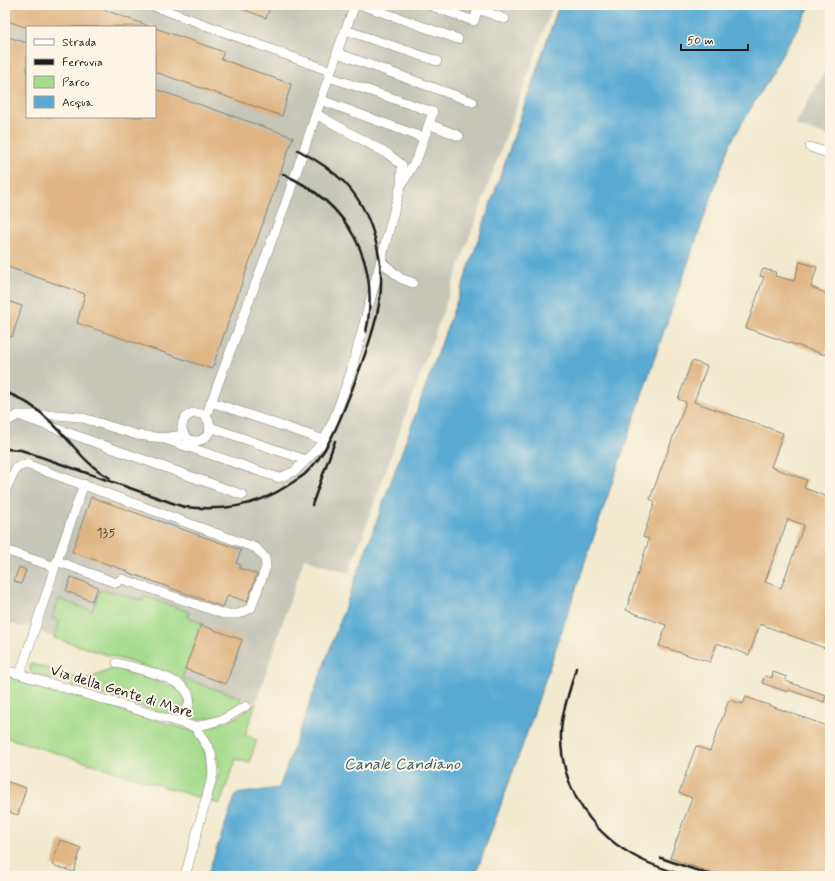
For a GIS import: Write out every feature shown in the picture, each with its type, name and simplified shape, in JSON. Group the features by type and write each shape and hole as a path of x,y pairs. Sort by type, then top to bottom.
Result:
{"street":[{"path":"151,5 433,112 418,156 401,185"},
{"path":"162,438 184,435 192,440 201,440 208,434 210,427 206,416 285,205 336,53 355,5"},
{"path":"362,5 458,39"},
{"path":"429,5 474,22 479,7 505,19"},
{"path":"345,30 437,61"},
{"path":"336,53 474,102"},
{"path":"321,100 424,138"},
{"path":"5,423 18,415 57,415 80,417 137,435 162,438 279,478 295,471 324,440 334,419 351,372 401,185 402,165 388,154 316,114"},
{"path":"429,124 459,136"},
{"path":"810,147 830,154"},
{"path":"381,261 400,278 413,283"},
{"path":"211,402 324,440"},
{"path":"184,435 182,427 184,418 187,415 197,412 206,416"},
{"path":"18,415 243,495"},
{"path":"210,427 306,460"},
{"path":"5,491 16,468 26,464 256,548 265,558 266,567 251,608 239,614 224,614 122,579 116,583 5,550"},
{"path":"20,674 84,484"},
{"path":"117,663 178,682 186,689 190,699 188,710 178,722"},
{"name":"Via della Gente di Mare","path":"5,670 195,726 211,752 213,774 185,876"},
{"path":"195,726 224,719 246,706"}],"shaded area":[{"path":"5,5 553,5 349,573 304,558 256,703 44,634 40,630 27,625 22,627 5,622"},
{"path":"830,62 830,137 795,125"}],"green space":[{"path":"100,590 119,593 142,601 144,596 189,612 187,617 202,623 182,678 242,698 238,705 232,710 219,716 189,720 193,703 191,693 181,678 54,638 60,621 52,618 59,599 92,611"},
{"path":"30,663 85,680 115,668 177,688 184,694 186,704 175,717 32,673 30,671"},
{"path":"5,675 196,732 204,750 207,764 207,771 200,798 5,737"},
{"path":"256,703 245,735 257,740 249,763 236,759 220,804 210,801 219,771 217,756 202,728 231,720"}],"water":[{"name":"Canale Candiano","path":"559,5 811,5 730,144 657,351 528,730 475,876 207,876 236,794 279,788 462,287"}],"building":[{"path":"5,5 91,5 149,26 25,27 5,20"},
{"path":"232,5 271,5 266,18"},
{"path":"156,28 224,52 221,59 291,84 282,116 156,72"},
{"path":"5,36 26,43 26,118 156,118 156,89 293,137 212,369 77,323 85,294 5,266"},
{"path":"800,262 817,267 811,287 830,295 830,341 825,355 746,328 764,277 760,276 763,269 776,272 775,276 794,281"},
{"path":"5,300 22,306 12,337 5,335"},
{"path":"692,361 707,366 694,402 783,433 771,467 807,480 804,488 830,498 830,650 760,624 749,655 717,643 710,662 659,646 666,625 626,610 649,539 643,537 655,502 650,499 686,402 678,399","holes":["788,519 804,525 781,588 765,582"]},
{"path":"91,497 241,550 236,563 241,565 239,568 257,574 247,602 228,595 223,607 127,572 128,571 72,552"},
{"path":"19,567 26,570 21,584 14,581"},
{"path":"71,577 98,587 92,601 66,591"},
{"path":"201,625 242,640 226,684 185,669"},
{"path":"773,672 787,677 785,681 826,695 824,702 789,690 788,692 762,683 765,676 772,678"},
{"path":"746,697 830,727 830,876 720,876 670,858 692,798 679,793 696,746 710,751 729,700 743,704"},
{"path":"8,782 26,788 18,815 5,811 5,792"},
{"path":"60,840 81,848 74,872 52,865"}],"railway":[{"path":"5,449 21,450 184,507 225,508 250,503 275,493 305,474 328,445 344,410 372,332 378,309 381,283 378,252 363,207 345,183 334,173 298,150"},
{"path":"283,174 306,186 326,201 342,218 354,237 363,258 368,281 369,306 366,332"},
{"path":"5,392 24,401 47,418 86,460 101,473 110,478"},
{"path":"312,505 335,441"},
{"path":"576,668 566,703 561,730 563,758 567,776 574,794 595,825 608,838 623,849 651,864 686,876"},
{"path":"661,858 713,876"}]}
